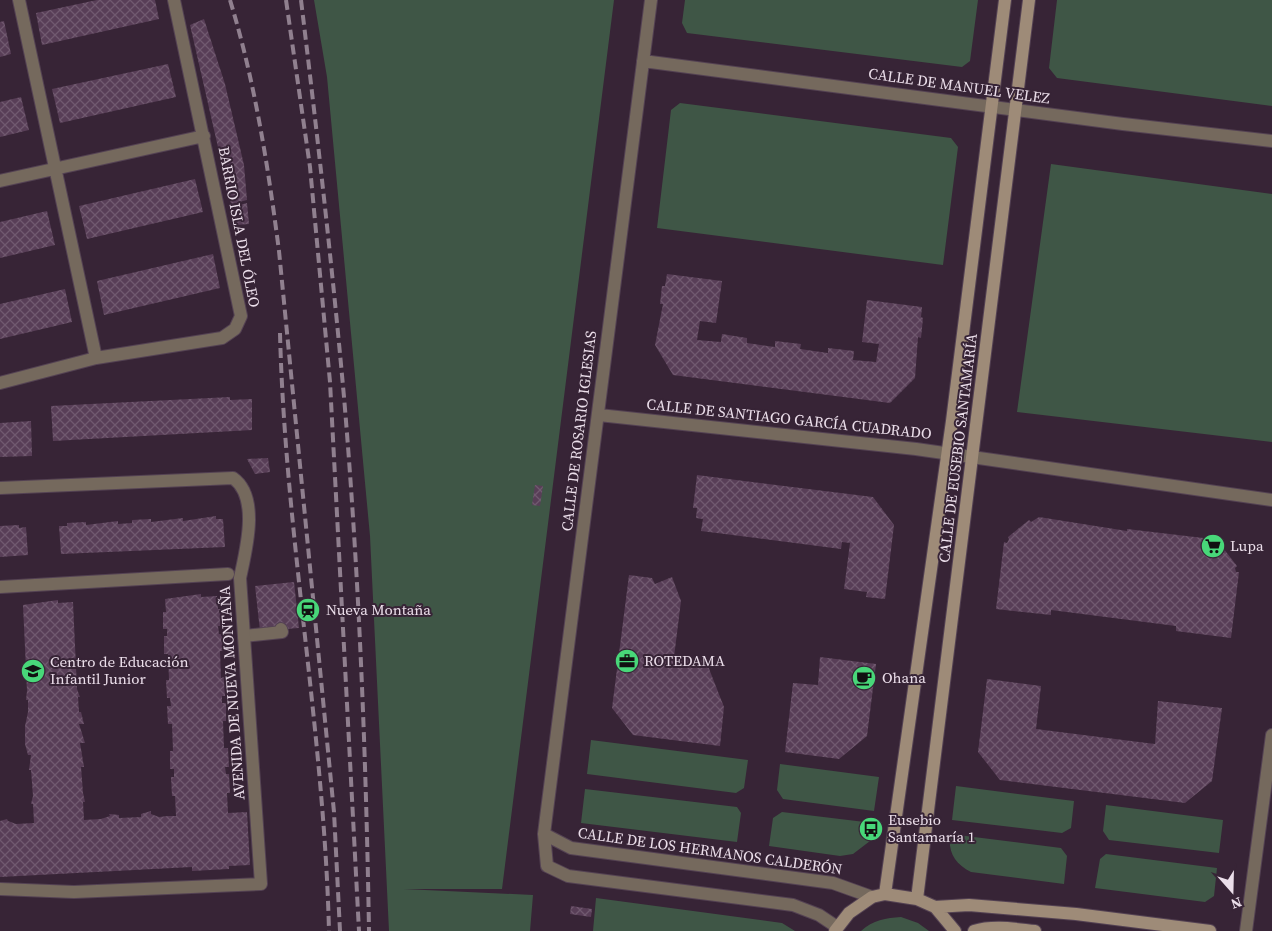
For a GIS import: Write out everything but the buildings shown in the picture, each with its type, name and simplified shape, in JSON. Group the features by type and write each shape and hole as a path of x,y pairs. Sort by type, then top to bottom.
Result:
{"main road":[{"name":"CALLE DE EUSEBIO SANTAMARÍA","path":"886,894 947,454 1005,0"},
{"name":"CALLE DE EUSEBIO SANTAMARÍA","path":"917,899 1017,111 1029,0"},
{"path":"836,929 849,913 872,897 886,894 917,899 935,907 955,931"},
{"path":"935,907 969,905 1076,914 1210,931"},
{"path":"974,931 992,928 1035,931"}],"street":[{"path":"19,0 96,358"},
{"name":"BARRIO ISLA DEL ÓLEO","path":"0,383 96,358 222,338 235,329 241,316 174,0"},
{"name":"CALLE DE ROSARIO IGLESIAS","path":"650,0 599,414 544,834 546,866 568,876 793,905 818,915 836,929"},
{"name":"CALLE DE MANUEL VELEZ","path":"642,61 1017,111 1272,141"},
{"name":"BARRIO ISLA DEL ÓLEO","path":"0,181 204,136"},
{"name":"CALLE DE SANTIAGO GARCÍA CUADRADO","path":"599,414 973,457 1272,500"},
{"name":"AVENIDA DE NUEVA MONTAÑA","path":"0,488 233,478 243,487 247,499 248,538 240,578 261,884 74,892 0,889"},
{"name":"AVENIDA DE NUEVA MONTAÑA","path":"0,587 228,574"},
{"path":"244,636 282,632 281,629"},
{"path":"1246,931 1272,735"},
{"name":"CALLE DE LOS HERMANOS CALDERÓN","path":"544,834 572,848 833,883 872,897"}],"green space":[{"path":"314,0 614,0 502,889 404,889 533,895 530,931 389,931 370,536 327,77"},
{"path":"685,0 978,0 970,61 962,67 687,33 682,23"},
{"path":"1057,0 1272,0 1272,106 1057,78 1049,68"},
{"path":"680,103 951,138 958,147 943,265 657,228 671,110"},
{"path":"1051,164 1272,194 1272,442 1017,412"},
{"path":"591,740 748,760 744,788 736,793 587,774"},
{"path":"780,764 879,777 874,811 783,799 777,790"},
{"path":"956,786 1074,801 1071,828 1062,833 952,820"},
{"path":"585,789 737,807 741,813 737,842 581,823"},
{"path":"1106,805 1223,820 1219,853 1109,840 1103,831"},
{"path":"782,812 873,823 870,841 853,854 840,856 769,846 773,818"},
{"path":"950,834 1061,848 1067,856 1064,884 971,872 954,857 950,847"},
{"path":"1106,854 1217,868 1214,896 1205,902 1095,888 1100,859"},
{"path":"596,898 782,923 795,931 593,931"},
{"path":"901,917 918,923 929,931 861,931 870,924 880,920"}],"railway":[{"path":"230,0 254,93 279,251 334,812 340,931"},
{"path":"286,0 310,167 330,382 359,931"},
{"path":"301,0 344,397 354,530 366,797 369,931"},
{"path":"280,333 289,483 320,781 329,931"}],"place":[{"name":"Lupa","path":"1213,546"},
{"name":"Nueva Montaña","path":"308,610"},
{"name":"ROTEDAMA","path":"627,661"},
{"name":"Centro de Educación Infantil Junior","path":"33,671"},
{"name":"Ohana","path":"864,678"},
{"name":"Eusebio Santamaría 1","path":"871,829"}]}
